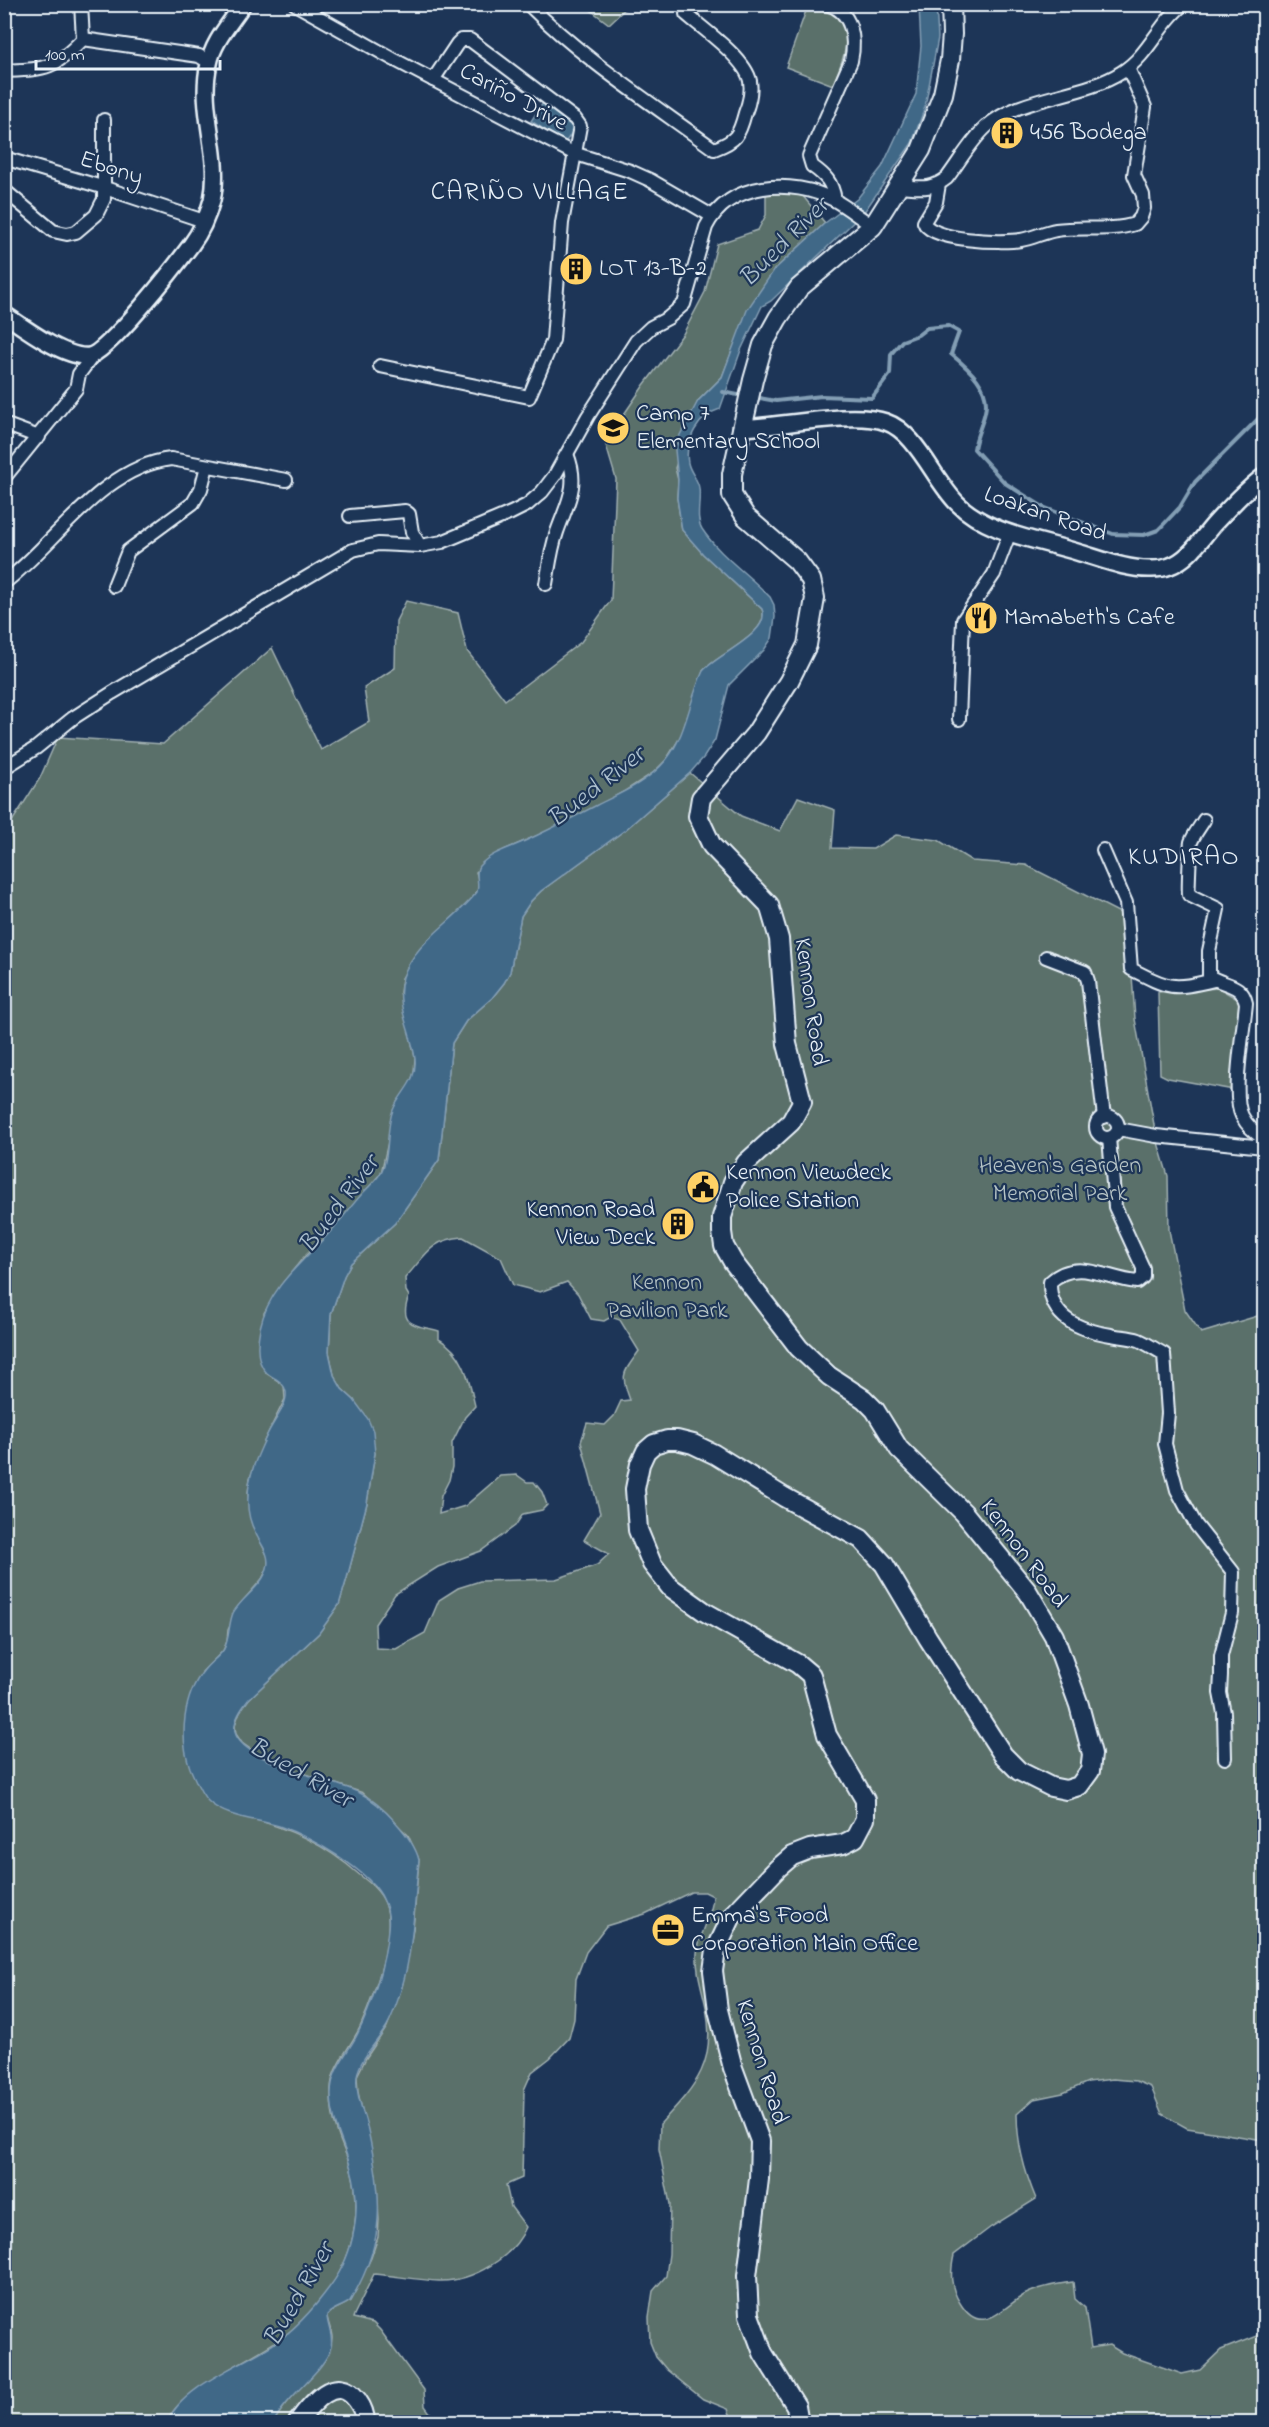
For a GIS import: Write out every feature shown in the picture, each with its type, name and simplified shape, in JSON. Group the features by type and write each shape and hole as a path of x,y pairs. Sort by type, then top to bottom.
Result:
{"highway":[{"name":"Kennon Road","path":"799,2422 796,2406 763,2353 749,2314 747,2276 759,2180 760,2141 730,2056 718,2010 713,1965 716,1950 732,1916 792,1856 810,1849 843,1844 855,1838 865,1819 867,1809 856,1782 827,1735 811,1675 798,1664 705,1612 670,1587 652,1564 642,1541 636,1510 636,1478 646,1450 654,1443 667,1440 693,1444 714,1454 783,1497 861,1539 884,1564 1003,1755 1020,1771 1035,1781 1066,1790 1079,1786 1087,1778 1092,1754 1079,1705 1054,1636 1028,1592 964,1513 899,1449 875,1410 864,1399 829,1376 799,1348 733,1263 724,1246 722,1217 733,1182 746,1163 791,1122 802,1102 787,1044 779,939 769,905 712,846 698,816 701,798 756,733 789,681 807,645 815,598 811,580 797,561 746,517 732,495 732,474 741,428 763,345 778,318 799,288 868,223 899,186 921,150 943,94 952,34 951,4"},
{"path":"298,2422 316,2399 329,2391 340,2389 352,2393 361,2405 365,2422"}],"main road":[{"path":"4,314 38,336 68,351 85,356 94,354 128,322 191,245 204,221 214,187 206,110 209,62 217,42 243,4"},
{"name":"Loakan Road","path":"741,428 851,418 887,422 909,438 943,486 963,508 989,524 1133,567 1153,569 1172,566 1192,551 1250,486 1264,476"}],"street":[{"path":"4,71 35,70 55,64 64,58 83,39 81,4"},
{"name":"Cariño Drive","path":"295,4 573,153 630,171 650,180 712,216"},
{"path":"528,4 580,51 714,149 731,142 740,130 750,98 750,79 747,72 730,53 686,14"},
{"path":"826,4 834,6 848,21 853,35 854,48 809,156 812,166 826,176 833,186 839,203"},
{"path":"899,186 925,189 939,184 947,178 986,127 998,118 1014,110 1093,86 1128,68 1143,53 1164,23 1184,4"},
{"path":"83,39 199,56 209,62"},
{"name":"Cariño Drive","path":"433,80 457,44 461,40 470,40 575,119 580,126 573,153"},
{"path":"939,184 936,202 924,222 928,229 946,235 999,242 1022,240 1057,230 1135,224 1141,217 1144,201 1134,175 1145,107 1128,68"},
{"path":"4,190 46,226 58,233 76,232 96,215 104,199 104,120"},
{"path":"380,366 529,397 553,340 562,223 573,153"},
{"name":"Ebony","path":"4,158 204,221"},
{"path":"4,768 36,748 73,718 112,693 353,550 378,544 420,546 457,537 527,505 542,492 555,475 588,416 636,341 651,327 668,318 684,304 706,227 723,203 734,196 750,191 786,186 806,189 839,203 868,223"},
{"path":"4,478 76,389 79,374 94,354"},
{"path":"4,424 39,437"},
{"path":"546,584 556,534 572,491 573,477 567,454"},
{"path":"4,584 92,500 117,480 153,461 171,459 286,480"},
{"path":"114,586 129,552 193,503 201,489 207,466"},
{"path":"350,516 405,511 409,514 412,532 420,546"},
{"path":"959,719 963,620 993,573 1010,532"},
{"path":"1204,820 1191,842 1191,872 1186,888 1189,895 1218,909 1209,951 1209,976 1240,989 1245,995 1238,1089 1240,1113 1252,1131 1264,1139"},
{"path":"1103,850 1126,903 1131,969 1164,986 1185,987 1214,980"},
{"path":"1046,957 1085,972 1088,981 1104,1117"},
{"path":"1225,1758 1224,1713 1220,1693 1221,1656 1232,1613 1233,1572 1196,1525 1177,1490 1165,1444 1168,1413 1164,1354 1139,1340 1108,1335 1067,1321 1058,1311 1050,1292 1050,1282 1056,1277 1079,1269 1092,1270 1126,1281 1137,1282 1143,1277 1143,1268 1115,1207 1113,1134 1114,1119 1104,1117 1098,1121 1096,1128 1099,1135 1113,1134 1156,1136 1264,1147"}],"green space":[{"path":"584,5 629,5 609,24"},
{"path":"808,5 838,13 844,22 847,33 846,45 833,85 786,67"},
{"path":"777,191 802,195 825,223 774,270 734,346 722,377 698,401 675,468 682,530 703,554 762,609 763,618 759,627 703,671 681,736 666,760 653,773 562,825 504,850 476,872 480,885 473,898 421,948 402,978 400,992 415,1057 414,1073 407,1091 397,1102 381,1173 333,1229 303,1258 281,1285 264,1313 266,1373 284,1385 285,1399 265,1439 250,1478 248,1493 251,1521 268,1557 268,1567 262,1579 241,1603 228,1630 223,1651 202,1672 241,1816 290,1831 320,1846 368,1881 385,1903 388,1916 386,1947 372,1998 357,2034 333,2075 331,2085 334,2120 351,2167 356,2198 353,2237 345,2261 330,2288 293,2329 203,2385 174,2410 168,2422 5,2422 4,834 40,778 58,737 163,744 272,648 321,750 369,722 364,688 395,668 396,621 406,601 458,613 467,651 505,700 581,642 611,600 616,479 605,442 683,334 705,292 717,244 758,230 766,215 766,194"},
{"path":"690,773 741,816 780,831 798,797 835,810 832,848 873,849 896,835 938,840 972,861 1026,865 1128,917 1135,1019 1156,1136 1168,1176 1169,1230 1185,1310 1201,1333 1264,1314 1264,2140 1187,2128 1162,2114 1151,2087 1136,2081 1113,2079 1088,2082 1063,2093 1034,2099 1017,2114 1022,2158 1036,2199 991,2227 954,2255 952,2280 954,2291 968,2313 976,2318 984,2319 992,2317 1030,2292 1073,2282 1075,2299 1085,2308 1091,2348 1109,2345 1122,2353 1182,2374 1200,2370 1221,2350 1264,2333 1264,2422 733,2422 728,2409 703,2399 667,2370 656,2357 650,2342 649,2317 653,2291 666,2276 669,2254 670,2204 659,2149 660,2124 684,2097 701,2072 709,2044 709,2027 698,1973 697,1953 700,1938 711,1911 713,1896 705,1892 691,1892 645,1914 606,1926 586,1952 576,1979 574,2019 569,2038 550,2058 532,2072 524,2090 522,2178 506,2185 511,2207 526,2227 520,2238 502,2258 465,2277 439,2281 374,2274 354,2315 353,2318 373,2323 380,2330 424,2390 425,2406 437,2422 274,2422 330,2348 332,2338 327,2315 350,2301 371,2258 378,2237 376,2175 358,2092 357,2076 387,2027 402,1987 413,1930 419,1860 408,1835 363,1793 288,1768 259,1755 242,1743 236,1734 235,1725 240,1711 249,1699 319,1633 339,1605 367,1503 375,1453 354,1400 342,1389 334,1375 329,1352 331,1314 344,1276 351,1263 395,1223 439,1160 452,1043 466,1021 492,998 510,972 521,916 541,891 625,830","holes":["463,1237 501,1258 513,1285 540,1292 567,1282 578,1294 591,1319 604,1321 611,1317 620,1320 639,1351 626,1369 624,1379 630,1400 621,1401 614,1416 605,1425 587,1423 581,1442 600,1513 584,1540 609,1554 597,1565 556,1579 480,1581 458,1588 439,1600 425,1633 396,1649 376,1648 375,1624 395,1594 438,1567 481,1551 515,1526 523,1514 542,1510 547,1505 542,1492 534,1482 527,1482 517,1475 500,1476 465,1506 439,1514 441,1496 449,1480 452,1467 452,1443 465,1417 475,1406 460,1359 439,1339 439,1331 411,1323 407,1319 406,1306 409,1296 406,1291 405,1278 429,1250 452,1238"]},
{"path":"1219,988 1239,1000 1234,1090 1168,1078 1160,1074 1158,992"}],"water":[{"name":"Bued River","path":"919,5 936,5 938,38 925,107 912,143 864,212 771,301 762,306 741,350 720,409 712,412 700,423 688,446 688,463 699,488 700,525 725,556 770,597 774,605 775,617 772,638 764,650 729,685 715,740 690,773 625,830 541,891 521,916 510,972 492,998 466,1021 452,1043 439,1160 395,1223 351,1263 331,1314 329,1352 334,1375 342,1389 354,1400 368,1419 373,1431 375,1453 367,1503 339,1605 319,1633 249,1699 235,1723 235,1732 242,1743 254,1753 368,1798 396,1822 411,1842 419,1860 411,1940 402,1987 385,2029 365,2057 357,2076 376,2176 378,2218 376,2238 362,2279 350,2301 327,2315 332,2339 328,2356 287,2403 274,2422 168,2422 175,2409 198,2388 272,2345 297,2325 331,2285 346,2259 354,2229 356,2199 351,2169 334,2116 331,2087 343,2058 362,2025 372,1998 381,1970 388,1929 385,1904 367,1878 338,1856 306,1838 279,1826 232,1815 215,1807 200,1790 187,1756 184,1730 191,1692 204,1670 224,1649 233,1613 257,1586 265,1574 268,1563 267,1554 251,1521 248,1489 257,1457 282,1408 286,1392 281,1383 267,1373 260,1363 258,1340 260,1328 271,1299 279,1287 376,1179 383,1167 393,1110 411,1080 415,1067 401,997 403,977 409,964 426,942 477,892 478,869 484,861 625,791 659,767 679,739 703,671 759,627 763,618 762,609 703,554 682,530 677,498 675,450 680,435 698,401 722,377 747,310 774,270 825,223 857,199 882,167 916,94 921,46"},
{"path":"543,103 577,125 565,143 531,121"}],"waterway":[{"path":"754,397 776,401 822,396 872,398 890,374 891,354 902,341 918,335 927,328 948,326 959,332 951,354 977,379 985,394 985,412 974,449 1005,483 1043,507 1113,534 1144,535 1158,530 1163,525 1180,507 1195,482 1264,413"},
{"path":"723,392 743,396"}],"place":[{"name":"456 Bodega","path":"1007,133"},
{"name":"LOT 13-B-2","path":"576,269"},
{"name":"Camp 7 Elementary School","path":"613,428"},
{"name":"Mamabeth's Cafe","path":"981,618"},
{"name":"Kennon Viewdeck Police Station","path":"703,1187"},
{"name":"Kennon Road View Deck","path":"678,1224"},
{"name":"Emma's Food Corporation Main Office","path":"668,1930"}],"district":[{"name":"CARIÑO VILLAGE","path":"530,193"},
{"name":"KUDIRAO","path":"1184,858"}],"park label":[{"name":"Heaven's Garden Memorial Park","path":"1060,1180"},
{"name":"Kennon Pavilion Park","path":"667,1297"}]}
